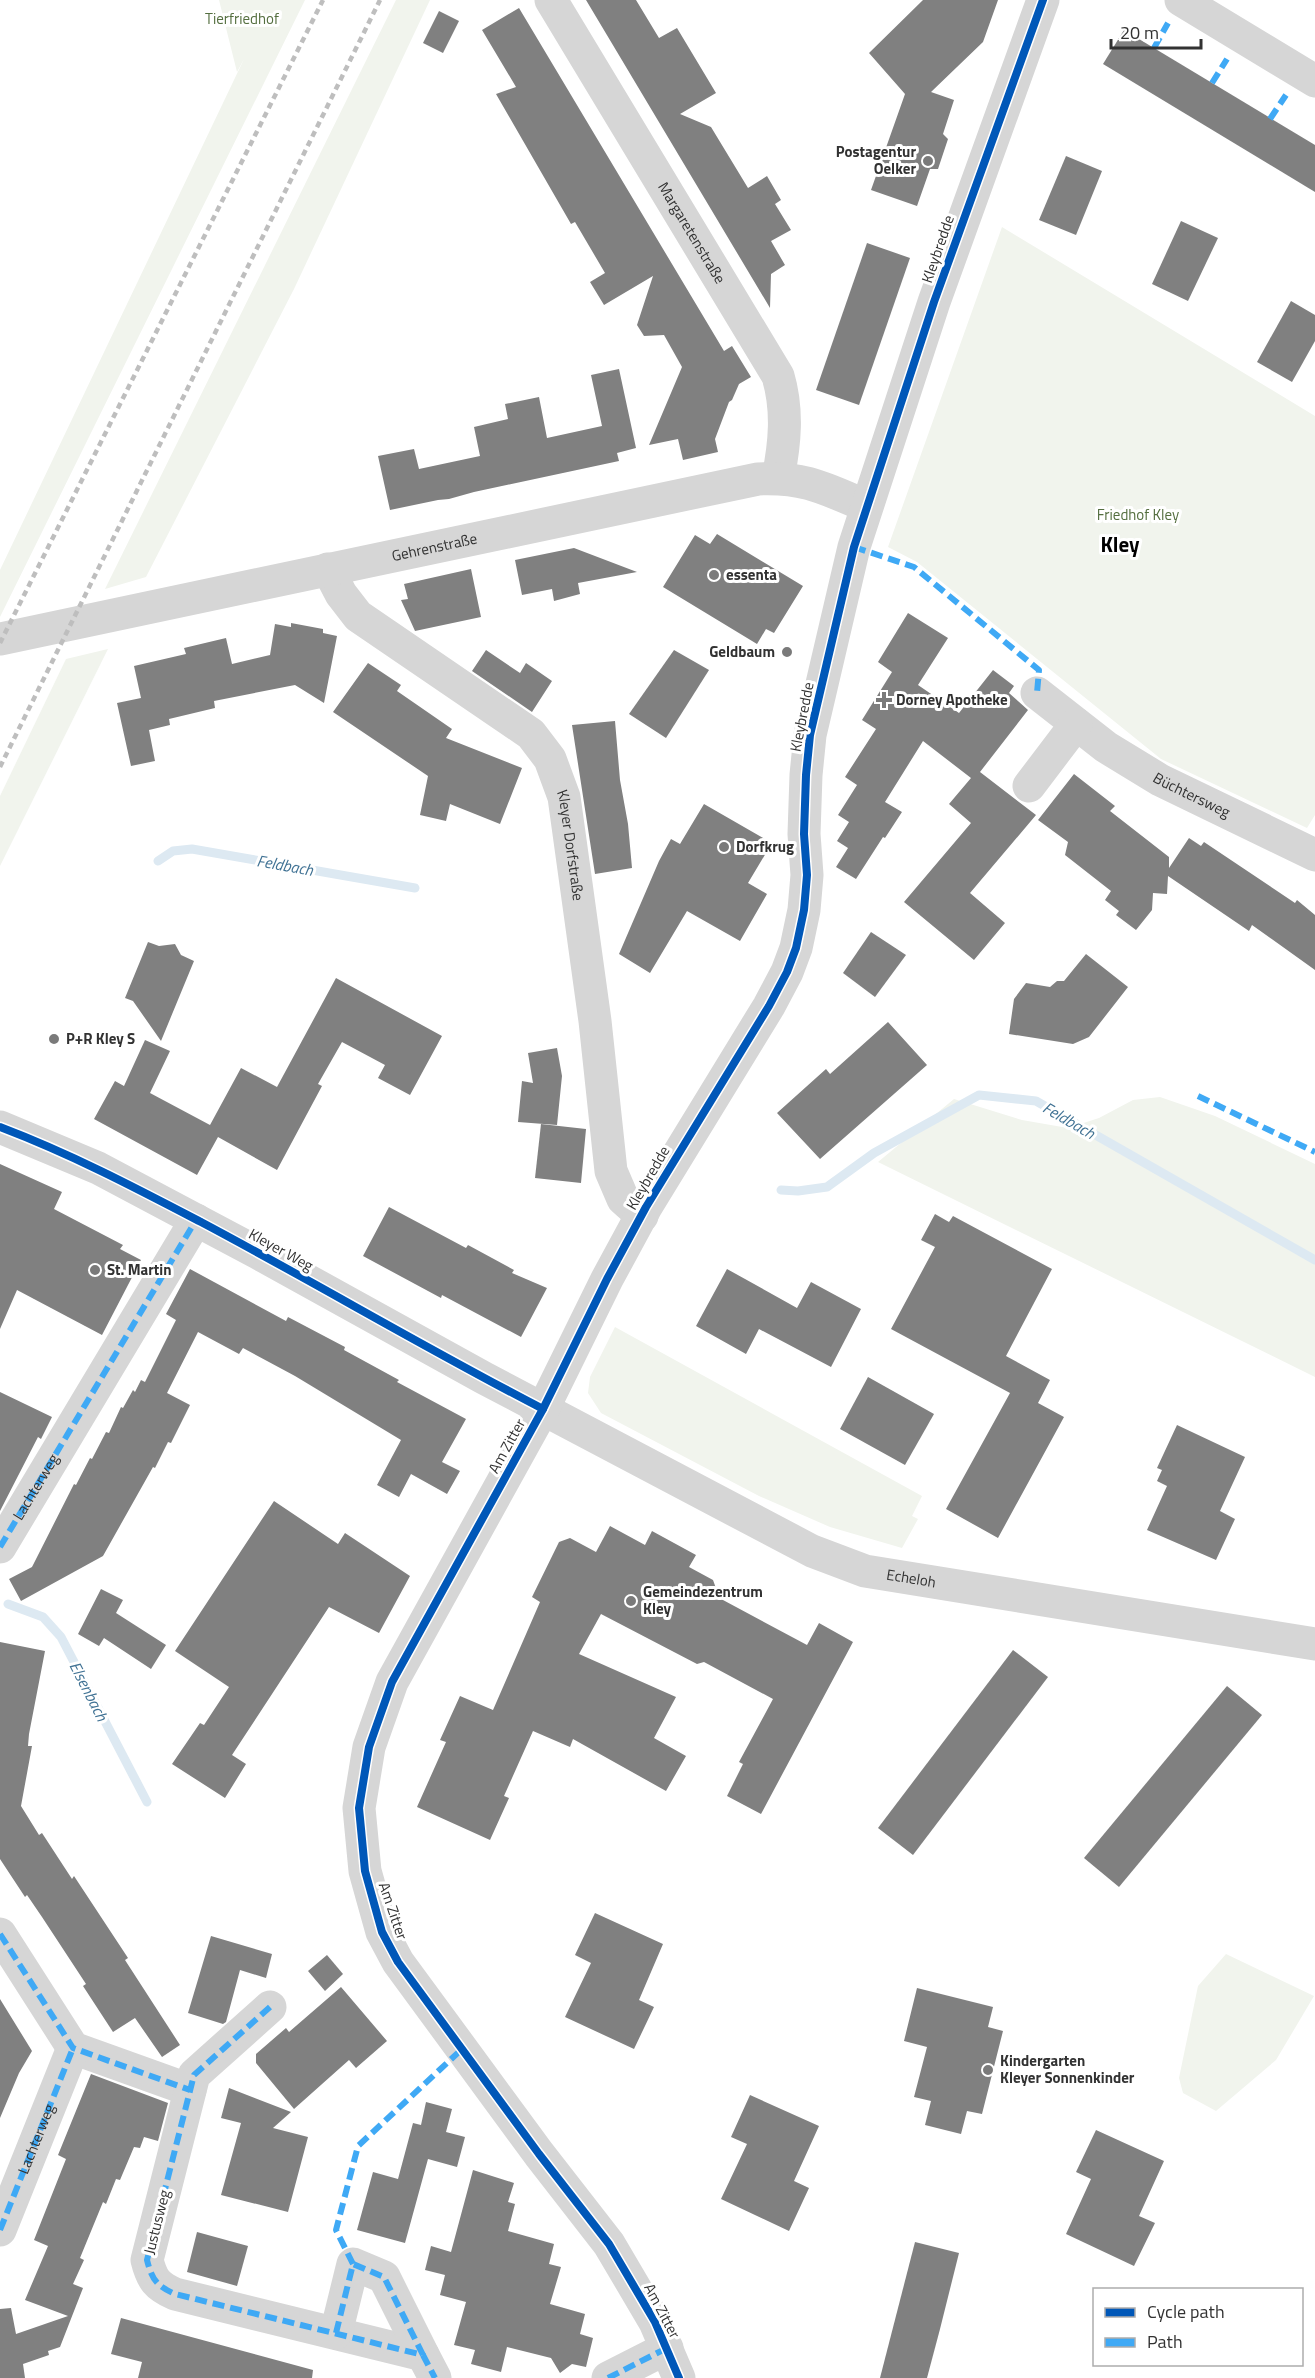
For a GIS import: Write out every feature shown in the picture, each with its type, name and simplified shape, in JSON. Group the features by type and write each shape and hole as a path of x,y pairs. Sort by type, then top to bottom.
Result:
{"street":[{"name":"Margaretenstraße","path":"551,0 778,376 784,398 784,426 778,478"},
{"name":"Kleybredde","path":"543,1409 607,1279 642,1215 769,1006 787,972 796,948 804,910 807,875 804,834 810,735 854,547 933,302 1043,0"},
{"path":"1181,0 1315,81"},
{"name":"Gehrenstraße","path":"0,639 758,479 778,478 814,483 866,506"},
{"name":"Kleyer Dorfstraße","path":"328,569 341,594 358,616 531,734 550,759 564,797 574,862 595,1021 611,1171 623,1199 642,1215"},
{"name":"Büchtersweg","path":"1037,693 1107,747 1160,780 1315,855"},
{"path":"1029,786 1076,724"},
{"name":"Kleyer Weg","path":"0,1127 98,1168 543,1409"},
{"name":"Lachterweg","path":"0,1547 196,1220"},
{"name":"Echeloh","path":"543,1409 770,1530 812,1551 865,1571 1315,1644"},
{"name":"Am Zitter","path":"543,1409 392,1682 369,1747 359,1808 365,1871 382,1932 398,1962 539,2154 609,2244 655,2322 679,2378"},
{"path":"0,1934 73,2048 190,2090"},
{"name":"Justusweg","path":"270,2007 194,2075 147,2260 151,2274 161,2288 175,2294 336,2333 429,2367"},
{"name":"Lachterweg","path":"0,2230 73,2048"},
{"name":"Justusweg","path":"336,2333 353,2264 384,2277 429,2367"},
{"path":"608,2378 667,2348"}],"green space":[{"name":"Tierfriedhof","path":"219,0 305,0 0,617 0,570 244,59 237,72"},
{"path":"396,0 430,0 294,289 146,577 105,589"},
{"name":"Friedhof Kley","path":"1002,227 1315,416 1315,815 1307,828 1161,759 917,562 888,547"},
{"path":"108,649 0,866 0,796 66,659"},
{"path":"1160,1097 1215,1116 1315,1164 1315,1377 878,1162 954,1099 1022,1120 1068,1128 1099,1118 1133,1100"},
{"path":"615,1327 922,1496 912,1516 918,1519 902,1548 830,1527 759,1496 601,1413 588,1393 590,1377"},
{"path":"1226,1954 1314,1996 1276,2060 1216,2111 1183,2093 1179,2078 1198,1986"}],"building":[{"path":"586,0 636,0 659,38 677,28 716,93 680,114 711,127 748,188 767,176 781,200 775,204 791,230 771,241 785,265 771,274 770,308"},
{"path":"923,0 998,0 983,42 931,92 954,100 943,134 948,139 938,169 930,169 917,206 871,190 905,94 869,53"},
{"path":"519,8 724,351 732,346 751,377 739,384 729,402 715,439 718,452 683,460 678,439 649,445 682,367 664,335 644,336 637,325 653,276 604,305 590,282 605,273 575,222 571,224 496,94 516,87 482,30"},
{"path":"439,11 459,21 443,53 423,43"},
{"path":"1124,30 1315,145 1315,192 1103,64"},
{"path":"1066,156 1102,171 1076,235 1039,220"},
{"path":"1181,221 1218,238 1188,301 1152,284"},
{"path":"867,243 910,258 859,405 816,390"},
{"path":"1291,301 1315,315 1315,341 1292,382 1257,362"},
{"path":"619,369 636,448 617,453 619,461 390,510 378,456 414,449 419,469 480,456 474,427 508,419 505,404 539,397 547,438 602,426 591,375"},
{"name":"essenta","path":"717,534 803,586 774,633 766,629 757,644 663,587 695,535 710,544"},
{"path":"574,548 637,572 578,583 580,594 554,601 552,589 522,595 515,560"},
{"path":"471,569 481,617 415,631 401,600 408,599 404,584"},
{"path":"908,613 948,638 918,685 959,713 993,670 1014,686 1009,693 1028,710 980,772 1036,815 970,893 1005,923 974,960 904,902 971,823 949,804 971,778 923,741 885,802 902,812 885,838 883,837 856,879 836,867 848,848 837,841 849,822 838,815 857,785 845,777 876,729 862,720 892,672 878,662"},
{"path":"291,623 323,629 323,633 337,636 324,703 295,685 214,701 215,708 169,719 170,725 149,730 155,761 131,766 117,703 141,698 134,666 186,654 184,648 226,638 232,664 270,655 275,624 291,627"},
{"path":"486,650 520,673 526,663 552,681 532,712 472,671"},
{"path":"674,650 709,670 666,738 629,714"},
{"path":"368,663 401,685 397,691 452,729 446,738 522,768 500,824 450,804 446,821 420,815 428,776 333,712"},
{"path":"615,721 620,780 628,824 632,868 595,874 572,725"},
{"path":"1074,774 1115,806 1110,811 1169,857 1169,868 1189,838 1201,846 1204,842 1295,903 1297,900 1315,915 1315,970 1252,925 1249,931 1168,876 1167,894 1153,893 1152,910 1136,930 1116,915 1119,911 1105,900 1111,891 1065,855 1068,842 1038,820"},
{"path":"704,804 772,843 748,883 767,894 740,941 687,911 650,973 619,954 659,861 671,839 680,844"},
{"path":"871,932 906,955 875,997 843,973"},
{"path":"148,942 159,946 175,944 181,955 194,961 161,1041 133,1001 125,998"},
{"path":"1086,954 1128,987 1089,1037 1073,1044 1009,1034 1014,999 1026,983 1050,987 1057,981 1064,981"},
{"path":"336,978 442,1036 410,1095 378,1078 385,1065 342,1042 318,1084 322,1086 277,1170 218,1137 197,1175 94,1119 115,1081 124,1086 145,1040 170,1051 150,1093 210,1125 241,1068 277,1087"},
{"path":"888,1022 927,1065 820,1159 777,1113 826,1069 830,1074"},
{"path":"557,1048 562,1076 557,1125 518,1122 522,1081 533,1083 528,1053"},
{"path":"541,1124 586,1129 581,1183 535,1178"},
{"path":"0,1164 62,1192 54,1209 123,1245 120,1249 141,1260 102,1335 17,1290 0,1329"},
{"path":"389,1207 466,1248 468,1245 514,1270 512,1273 547,1288 521,1337 363,1256"},
{"path":"935,1214 949,1222 953,1216 1052,1269 1006,1356 1050,1380 1038,1403 1064,1417 998,1538 946,1509 1010,1393 891,1329 935,1247 921,1240"},
{"path":"190,1269 286,1321 288,1317 345,1347 344,1350 399,1380 397,1382 466,1419 442,1462 460,1471 447,1494 411,1474 399,1497 377,1485 401,1440 295,1376 243,1348 239,1354 198,1332 167,1393 190,1405 171,1443 168,1442 103,1556 21,1601 9,1579 32,1567 74,1484 76,1485 90,1458 92,1459 106,1432 109,1433 121,1407 123,1408 133,1390 135,1392 141,1380 145,1382 176,1320 166,1314"},
{"path":"727,1269 797,1308 811,1282 861,1309 831,1367 759,1329 746,1354 696,1326"},
{"path":"868,1377 934,1414 905,1465 840,1429"},
{"path":"0,1392 52,1417 41,1439 38,1437 0,1511"},
{"path":"1177,1425 1245,1457 1220,1511 1235,1519 1216,1560 1147,1530 1167,1486 1157,1481 1162,1470 1157,1468"},
{"path":"274,1501 338,1544 345,1533 410,1576 379,1633 329,1607 232,1755 246,1764 225,1798 172,1764 200,1723 204,1725 229,1687 175,1651"},
{"path":"610,1526 645,1545 652,1531 696,1555 689,1567 713,1580 717,1591 725,1595 723,1600 807,1645 819,1623 853,1642 761,1814 727,1796 743,1764 739,1762 773,1699 704,1662 697,1664 601,1614 579,1654 676,1697 654,1738 686,1756 666,1791 573,1739 570,1747 533,1731 504,1796 509,1798 490,1840 417,1807 446,1742 440,1740 460,1696 493,1710 540,1602 532,1597 559,1542 570,1538 596,1552"},
{"path":"101,1589 123,1600 116,1613 166,1645 151,1669 104,1638 99,1646 78,1634"},
{"path":"0,1642 45,1651 29,1734 28,1746 32,1746 21,1806 39,1835 42,1833 72,1879 74,1876 128,1958 125,1960 180,2045 162,2057 135,2018 113,2032 83,1986 86,1984 27,1895 25,1897 0,1859"},
{"path":"1013,1650 1048,1677 913,1855 878,1828"},
{"path":"1227,1686 1262,1715 1119,1887 1084,1858"},
{"path":"595,1913 663,1944 639,2000 654,2007 634,2049 565,2017 591,1963 575,1955"},
{"path":"211,1936 272,1954 266,1978 240,1970 226,2022 223,2024 188,2013"},
{"path":"327,1955 343,1974 325,1991 308,1971"},
{"path":"341,1987 387,2041 356,2068 349,2060 294,2109 256,2063 256,2054 286,2028 289,2032"},
{"path":"917,1988 993,2007 988,2027 1003,2031 982,2114 967,2111 961,2134 925,2125 931,2101 914,2097 927,2047 904,2041"},
{"path":"0,1999 32,2051 19,2073 0,2118"},
{"path":"91,2074 168,2103 158,2141 144,2137 140,2148 134,2147 120,2180 116,2179 106,2204 103,2202 80,2258 84,2260 73,2284 83,2288 60,2347 48,2351 49,2355 23,2364 25,2378 0,2378 0,2309 11,2308 16,2334 68,2316 25,2300 48,2246 34,2240 66,2159 58,2155"},
{"path":"229,2088 291,2112 273,2128 308,2137 288,2212 221,2195 241,2123 221,2118"},
{"path":"750,2095 819,2126 794,2181 809,2188 789,2231 721,2199 747,2144 731,2137"},
{"path":"426,2102 452,2109 446,2132 465,2137 457,2167 428,2159 405,2243 357,2230 373,2172 398,2179 413,2123 421,2125"},
{"path":"1096,2130 1164,2161 1139,2216 1155,2223 1134,2266 1066,2234 1091,2179 1076,2172"},
{"path":"473,2170 514,2183 508,2202 515,2204 508,2231 554,2244 549,2264 561,2267 550,2304 585,2314 580,2334 593,2338 586,2367 572,2364 560,2373 551,2358 507,2347 501,2372 471,2364 475,2350 454,2345 466,2302 440,2295 445,2275 425,2270 431,2246 451,2252"},
{"path":"197,2232 248,2246 237,2286 187,2272"},
{"path":"915,2242 959,2253 940,2329 927,2378 880,2378"},
{"path":"121,2318 313,2370 312,2378 138,2378 142,2362 111,2354"}],"waterway":[{"name":"Feldbach","path":"158,861 173,851 192,849 415,888"},
{"name":"Feldbach","path":"781,1190 798,1191 827,1187 874,1153 979,1095 1036,1101 1315,1260"},
{"name":"Elsenbach","path":"8,1604 43,1617 61,1637 147,1802"}],"railway":[{"path":"0,643 323,0"},
{"path":"0,767 380,0"}],"marked path":[{"path":"1154,48 1168,23"},
{"path":"1212,83 1227,59"},
{"path":"1270,119 1286,95"},
{"path":"854,547 914,567 1039,670 1037,693"},
{"path":"1198,1096 1315,1152"},
{"path":"0,1547 196,1220"},
{"path":"0,1934 73,2048 190,2090"},
{"path":"270,2007 194,2075 147,2260 151,2273 156,2282 175,2294 423,2355 435,2378"},
{"path":"0,2230 73,2048"},
{"path":"353,2264 336,2230 358,2146 462,2049"},
{"path":"336,2333 353,2264 384,2277 423,2355"},
{"path":"608,2378 667,2348"}],"cycle path":[{"path":"679,2378 655,2322 609,2244 539,2154 398,1962 382,1932 365,1871 359,1808 369,1747 392,1682 543,1409 607,1279 646,1207 769,1006 787,972 796,948 804,910 807,875 804,834 806,775 810,735 854,547 934,302 1043,0"},
{"path":"0,1127 77,1160 176,1209 543,1409"}],"place":[{"name":"Postagentur Oelker","path":"928,161"},
{"name":"essenta","path":"714,575"},
{"name":"Geldbaum","path":"787,652"},
{"name":"Dorney Apotheke","path":"884,700"},
{"name":"Dorfkrug","path":"724,847"},
{"name":"P+R Kley S","path":"54,1039"},
{"name":"St. Martin","path":"95,1270"},
{"name":"Gemeindezentrum Kley","path":"631,1601"},
{"name":"Kindergarten Kleyer Sonnenkinder","path":"988,2070"}],"district":[{"name":"Kley","path":"1120,545"}]}
